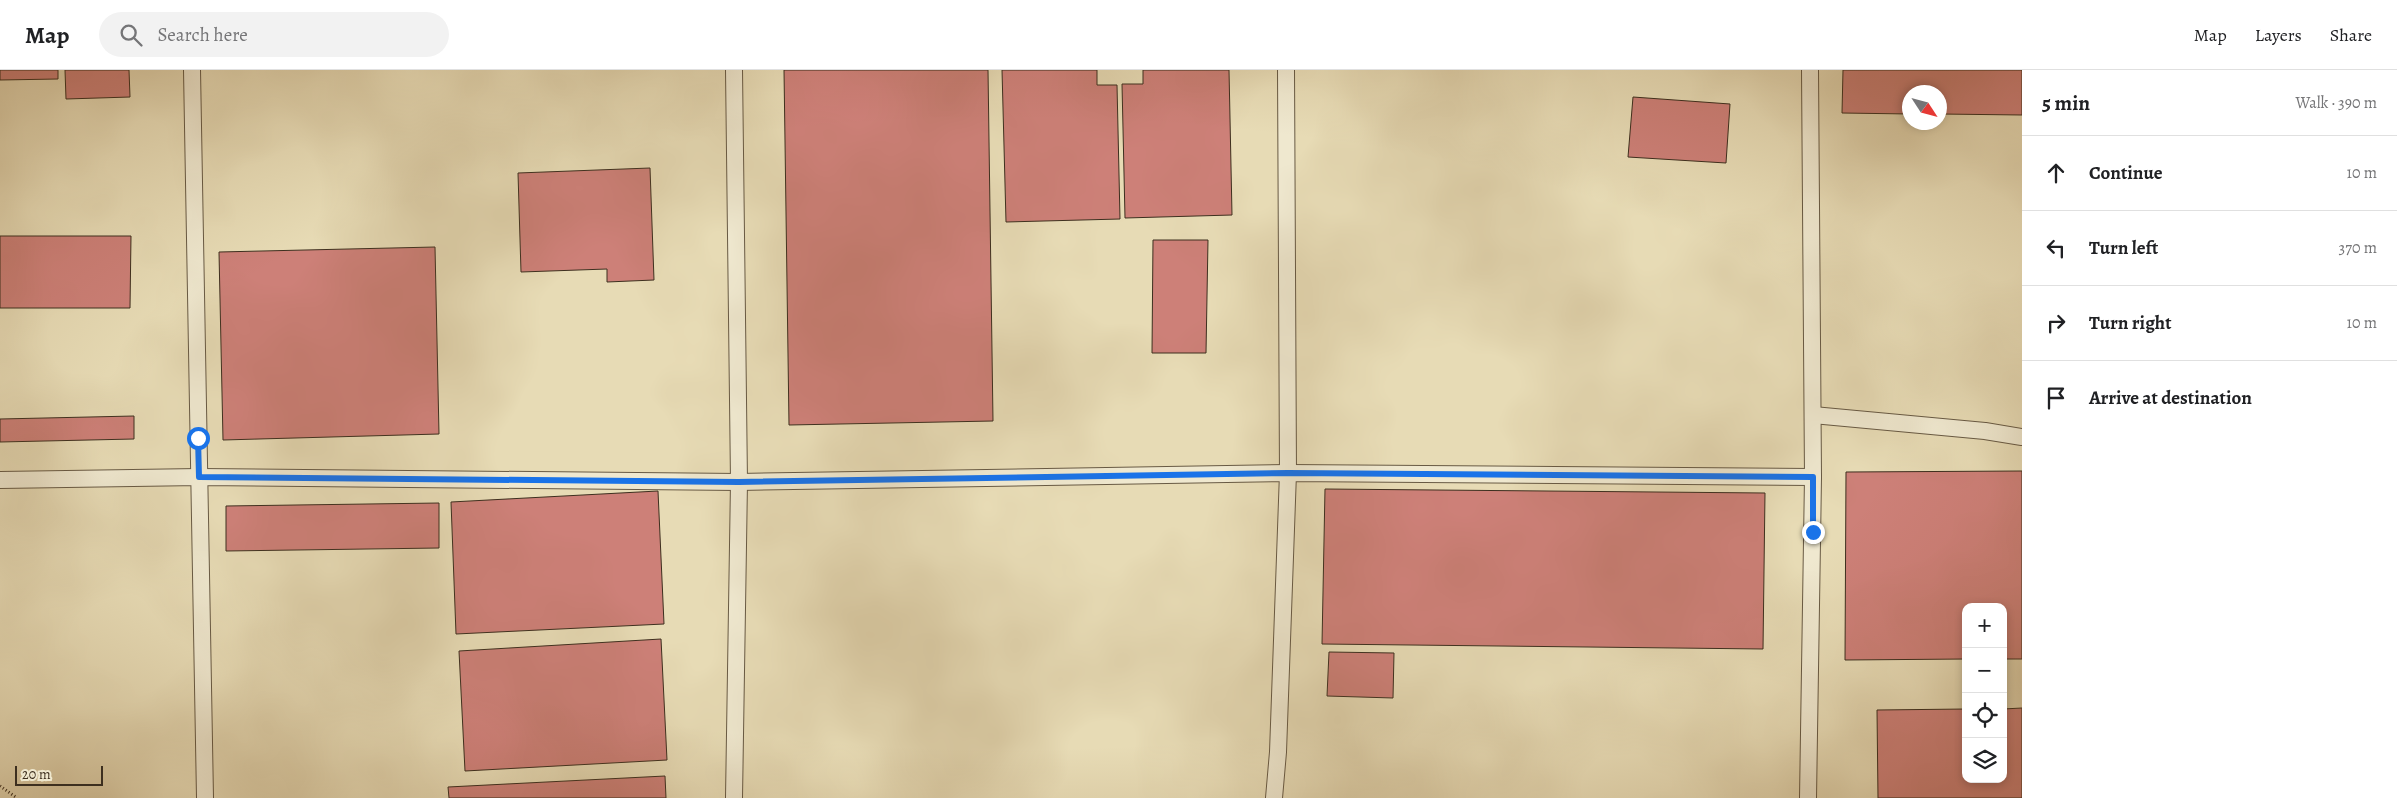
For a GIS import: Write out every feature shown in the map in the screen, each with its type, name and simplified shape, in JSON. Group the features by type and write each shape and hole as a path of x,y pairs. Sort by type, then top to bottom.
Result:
{"lane":[{"path":"192,70 205,798"},
{"path":"734,70 739,482 734,798"},
{"path":"1274,798 1278,752 1288,473 1286,70"},
{"path":"1808,798 1813,477 1810,70"},
{"path":"1813,415 1985,431 2022,437"},
{"path":"0,480 199,477 739,482 1288,473 1813,477"}],"path":[{"path":"0,786 16,798"}],"building":[{"path":"0,70 58,70 58,79 0,80"},
{"path":"65,70 129,70 130,97 66,99"},
{"path":"784,70 988,70 993,421 789,425"},
{"path":"1002,70 1097,70 1097,85 1117,85 1120,219 1006,222"},
{"path":"1143,70 1229,70 1232,215 1125,218 1122,84 1143,84"},
{"path":"1843,70 2022,70 2022,115 1947,114 1947,85 1902,85 1902,114 1842,113"},
{"path":"1633,97 1730,104 1726,163 1628,157"},
{"path":"650,168 654,280 607,282 607,269 521,272 518,173"},
{"path":"0,236 131,236 130,308 0,308"},
{"path":"1153,240 1208,240 1206,353 1152,353"},
{"path":"435,247 439,434 223,440 219,252"},
{"path":"134,416 134,439 0,442 0,419"},
{"path":"2022,471 2022,659 2007,659 2007,603 1962,603 1962,659 1845,660 1846,472"},
{"path":"1325,489 1765,493 1763,649 1322,644"},
{"path":"658,491 664,624 456,634 451,502"},
{"path":"439,503 439,548 226,551 226,506"},
{"path":"661,639 667,760 465,771 459,651"},
{"path":"1329,652 1394,653 1393,698 1327,696"},
{"path":"2022,708 2022,798 1878,798 1877,710 1962,709 1962,783 2007,783 2007,709"},
{"path":"665,776 666,798 449,798 448,787"}],"route":[{"path":"198,438 199,477 739,482 1288,473 1813,477 1813,532"}]}
